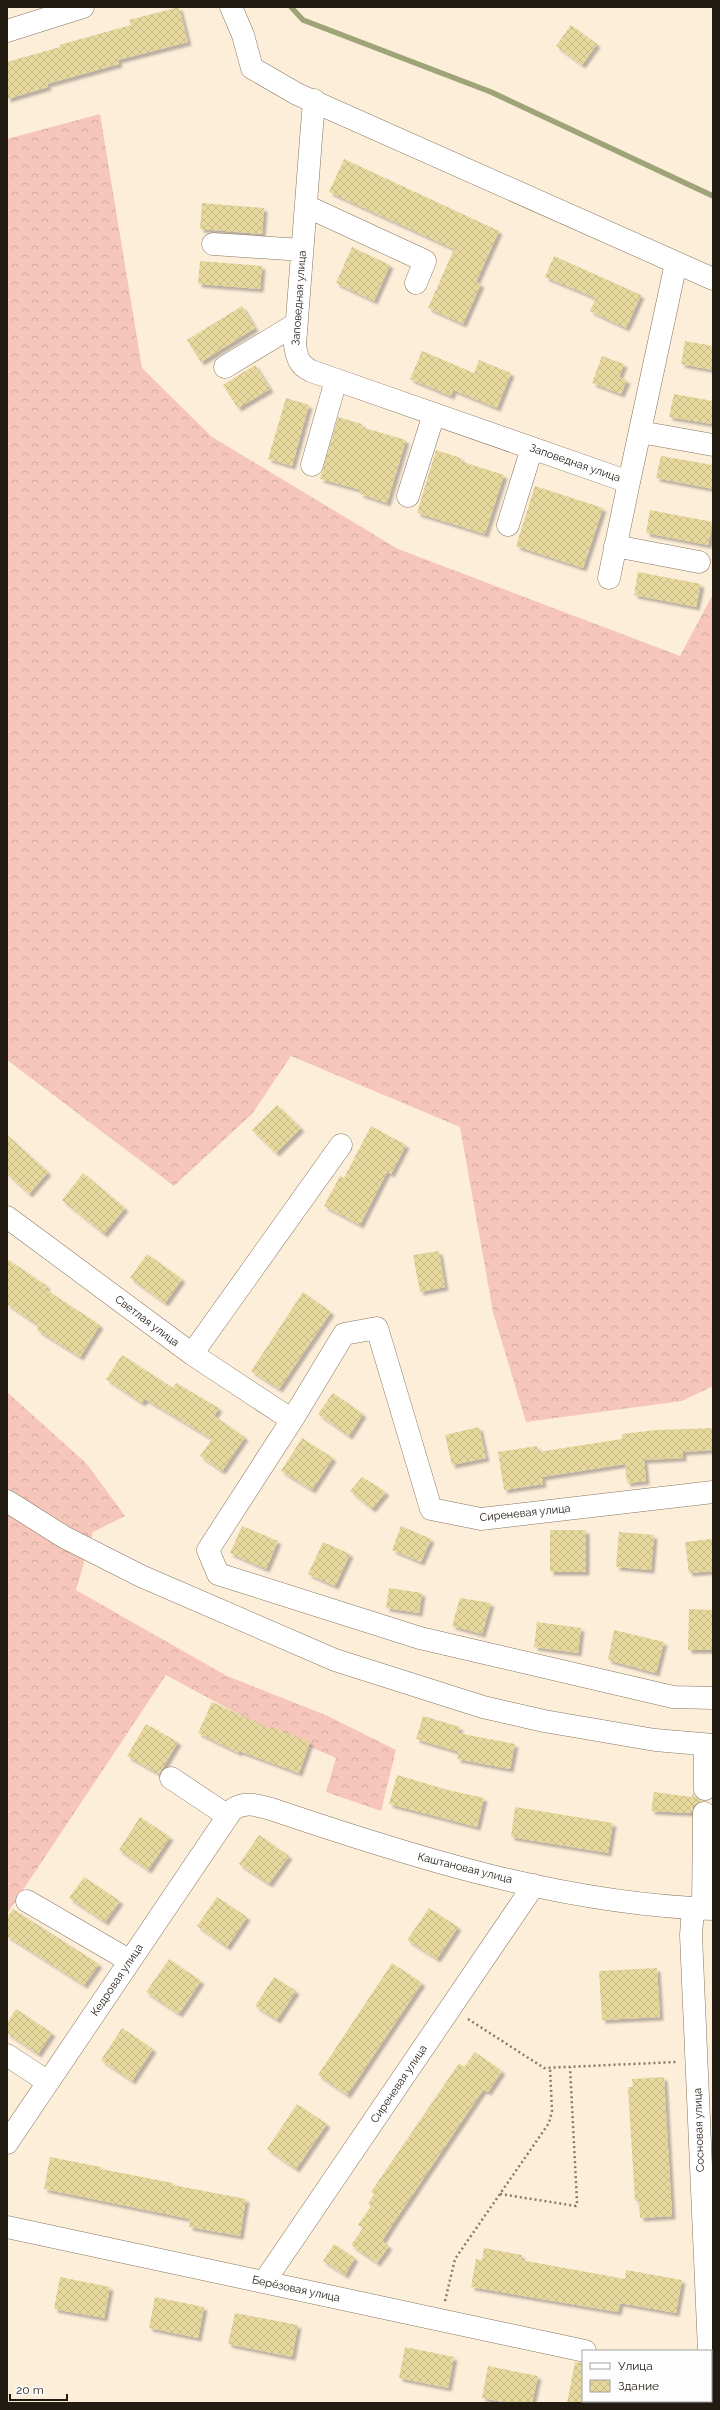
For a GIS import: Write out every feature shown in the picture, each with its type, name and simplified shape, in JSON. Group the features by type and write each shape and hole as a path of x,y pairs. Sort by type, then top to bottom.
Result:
{"street":[{"path":"7,31 83,7"},
{"path":"231,7 243,35 252,68 297,94 314,100 713,279"},
{"name":"Заповедная улица","path":"314,100 295,345 297,359 303,367 311,371 629,482 676,263"},
{"path":"306,206 425,261 416,283"},
{"path":"213,244 302,250"},
{"path":"225,367 296,324"},
{"path":"312,466 336,380"},
{"path":"408,496 434,414"},
{"path":"640,432 713,445"},
{"path":"508,525 532,448"},
{"path":"609,578 629,482"},
{"path":"615,546 699,562"},
{"path":"192,1354 341,1145"},
{"name":"Светлая улица","path":"7,1216 192,1354 292,1420"},
{"name":"Сиреневая улица","path":"292,1420 344,1334 377,1328 431,1509 481,1519 713,1492"},
{"path":"292,1420 208,1550 218,1574 420,1638 673,1697 713,1698"},
{"path":"7,1501 64,1537 141,1576 335,1660 498,1710 544,1721 648,1739 709,1745 705,1789"},
{"path":"171,1778 228,1816"},
{"name":"Каштановая улица","path":"228,1816 232,1810 240,1804 252,1804 388,1849 534,1885 644,1904 703,1909"},
{"name":"Сосновая улица","path":"704,1813 703,1909 691,1935 709,2350"},
{"name":"Кедровая улица","path":"7,2143 228,1816"},
{"name":"Сиреневая улица","path":"264,2282 534,1885"},
{"path":"26,1901 130,1961"},
{"path":"7,2055 48,2082"},
{"name":"Берёзовая улица","path":"7,2227 582,2350"}],"path":[{"path":"451,2008 539,2066 550,2068 696,2060"},
{"path":"500,2194 576,2206 570,2067"},
{"path":"441,2320 452,2263 551,2117 550,2068"}],"green space":[{"path":"100,114 142,368 212,437 398,549 680,656 713,594 713,1386 682,1401 526,1422 493,1312 460,1127 291,1056 252,1114 174,1186 7,1060 7,139"},
{"path":"7,1392 86,1463 125,1516 93,1532 76,1590 227,1676 328,1716 396,1750 381,1811 326,1792 336,1758 247,1719 166,1675 7,1914"}],"building":[{"path":"179,7 188,42 118,60 119,64 47,84 48,87 7,99 7,62 60,47 59,45 131,25 129,20"},
{"path":"571,25 597,44 582,65 556,46"},
{"path":"344,159 499,231 476,282 481,284 463,324 428,308 454,249 329,192"},
{"path":"202,203 264,208 262,234 200,229"},
{"path":"352,247 390,265 374,301 336,283"},
{"path":"554,256 641,295 626,328 590,311 596,298 545,277"},
{"path":"200,261 262,266 260,289 198,284"},
{"path":"242,306 255,328 201,362 187,340"},
{"path":"685,341 713,346 713,370 681,364"},
{"path":"422,351 474,373 479,360 511,373 497,408 453,390 451,396 410,379"},
{"path":"602,356 624,364 619,377 627,380 621,394 592,383"},
{"path":"255,365 270,389 238,408 223,385"},
{"path":"674,394 713,401 713,424 669,417"},
{"path":"286,398 309,405 292,466 268,459"},
{"path":"338,417 362,424 361,427 406,440 387,503 360,494 361,490 320,479"},
{"path":"436,450 461,458 460,461 504,475 485,534 417,513"},
{"path":"661,456 713,465 713,489 656,478"},
{"path":"535,486 603,508 583,568 516,546"},
{"path":"650,510 713,522 708,545 646,533"},
{"path":"638,572 701,584 696,607 634,595"},
{"path":"277,1105 301,1128 276,1153 252,1130"},
{"path":"371,1126 406,1145 391,1174 387,1172 360,1225 324,1206 340,1176 344,1178"},
{"path":"7,1135 48,1172 29,1194 7,1174"},
{"path":"83,1173 125,1208 104,1234 62,1200"},
{"path":"439,1251 445,1287 420,1292 413,1255"},
{"path":"147,1254 182,1279 165,1303 130,1278"},
{"path":"7,1259 47,1286 45,1289 100,1325 80,1357 37,1330 39,1326 7,1304"},
{"path":"303,1292 331,1312 279,1389 251,1371"},
{"path":"122,1355 173,1388 176,1383 219,1408 214,1416 245,1437 222,1471 200,1456 212,1439 145,1399 142,1403 106,1379"},
{"path":"333,1393 363,1414 349,1436 318,1414"},
{"path":"479,1427 486,1458 452,1465 445,1435"},
{"path":"713,1428 713,1450 683,1452 683,1458 644,1460 646,1481 627,1483 625,1464 542,1477 543,1484 504,1490 498,1452 537,1446 538,1452 622,1439 622,1434 656,1430"},
{"path":"302,1438 333,1458 312,1490 281,1471"},
{"path":"362,1477 386,1492 372,1509 350,1491"},
{"path":"242,1526 278,1541 266,1569 230,1553"},
{"path":"401,1526 431,1539 421,1562 392,1550"},
{"path":"550,1530 586,1530 586,1572 550,1572"},
{"path":"619,1532 654,1535 651,1570 616,1567"},
{"path":"713,1539 713,1571 689,1573 685,1542"},
{"path":"323,1542 350,1554 335,1586 308,1574"},
{"path":"389,1588 422,1593 419,1613 386,1608"},
{"path":"460,1598 491,1603 482,1634 452,1626"},
{"path":"689,1609 713,1610 713,1650 688,1650"},
{"path":"537,1622 581,1628 578,1653 534,1647"},
{"path":"614,1630 664,1642 656,1673 608,1660"},
{"path":"212,1702 270,1729 271,1727 310,1742 299,1773 239,1751 239,1753 198,1733"},
{"path":"423,1716 460,1727 458,1733 515,1744 510,1769 457,1759 459,1752 416,1739"},
{"path":"146,1724 178,1742 159,1774 127,1756"},
{"path":"397,1775 448,1790 484,1798 477,1827 389,1804"},
{"path":"693,1789 694,1796 702,1801 693,1806 692,1813 651,1811 654,1792 692,1797"},
{"path":"515,1807 613,1823 608,1853 511,1837"},
{"path":"140,1817 170,1837 148,1870 119,1850"},
{"path":"259,1835 289,1856 269,1884 239,1864"},
{"path":"84,1877 120,1901 105,1922 69,1898"},
{"path":"217,1897 247,1917 227,1947 197,1926"},
{"path":"429,1908 458,1927 437,1959 407,1940"},
{"path":"13,1909 99,1964 84,1985 7,1936 7,1917"},
{"path":"169,1959 201,1981 179,2014 146,1992"},
{"path":"392,1963 422,1983 347,2095 318,2075"},
{"path":"657,1968 660,2017 602,2020 599,1971"},
{"path":"274,1977 296,1991 277,2020 255,2006"},
{"path":"16,2009 52,2033 38,2054 7,2033 7,2023"},
{"path":"122,2028 153,2049 132,2081 101,2060"},
{"path":"475,2052 502,2071 488,2092 483,2090 394,2222 382,2241 389,2246 377,2263 351,2245 363,2228 358,2225 371,2206 368,2204 374,2194 371,2192 459,2063 464,2067"},
{"path":"664,2077 672,2216 640,2218 639,2201 635,2201 628,2087 633,2087 632,2079"},
{"path":"297,2104 327,2124 296,2169 267,2149"},
{"path":"50,2157 173,2183 173,2185 246,2199 240,2236 189,2227 190,2219 44,2189"},
{"path":"334,2244 355,2258 345,2275 323,2261"},
{"path":"484,2248 522,2255 521,2260 625,2279 626,2270 682,2280 676,2313 620,2303 618,2312 471,2287 476,2259 482,2260"},
{"path":"60,2277 110,2287 104,2318 54,2309"},
{"path":"155,2297 204,2307 198,2338 149,2328"},
{"path":"235,2313 298,2325 292,2357 228,2344"},
{"path":"405,2347 454,2357 448,2388 399,2378"},
{"path":"575,2362 582,2363 583,2403 567,2403"},
{"path":"488,2366 538,2376 532,2403 509,2403 482,2398"}],"waterway":[{"path":"291,7 303,20 491,92 713,196"}]}
